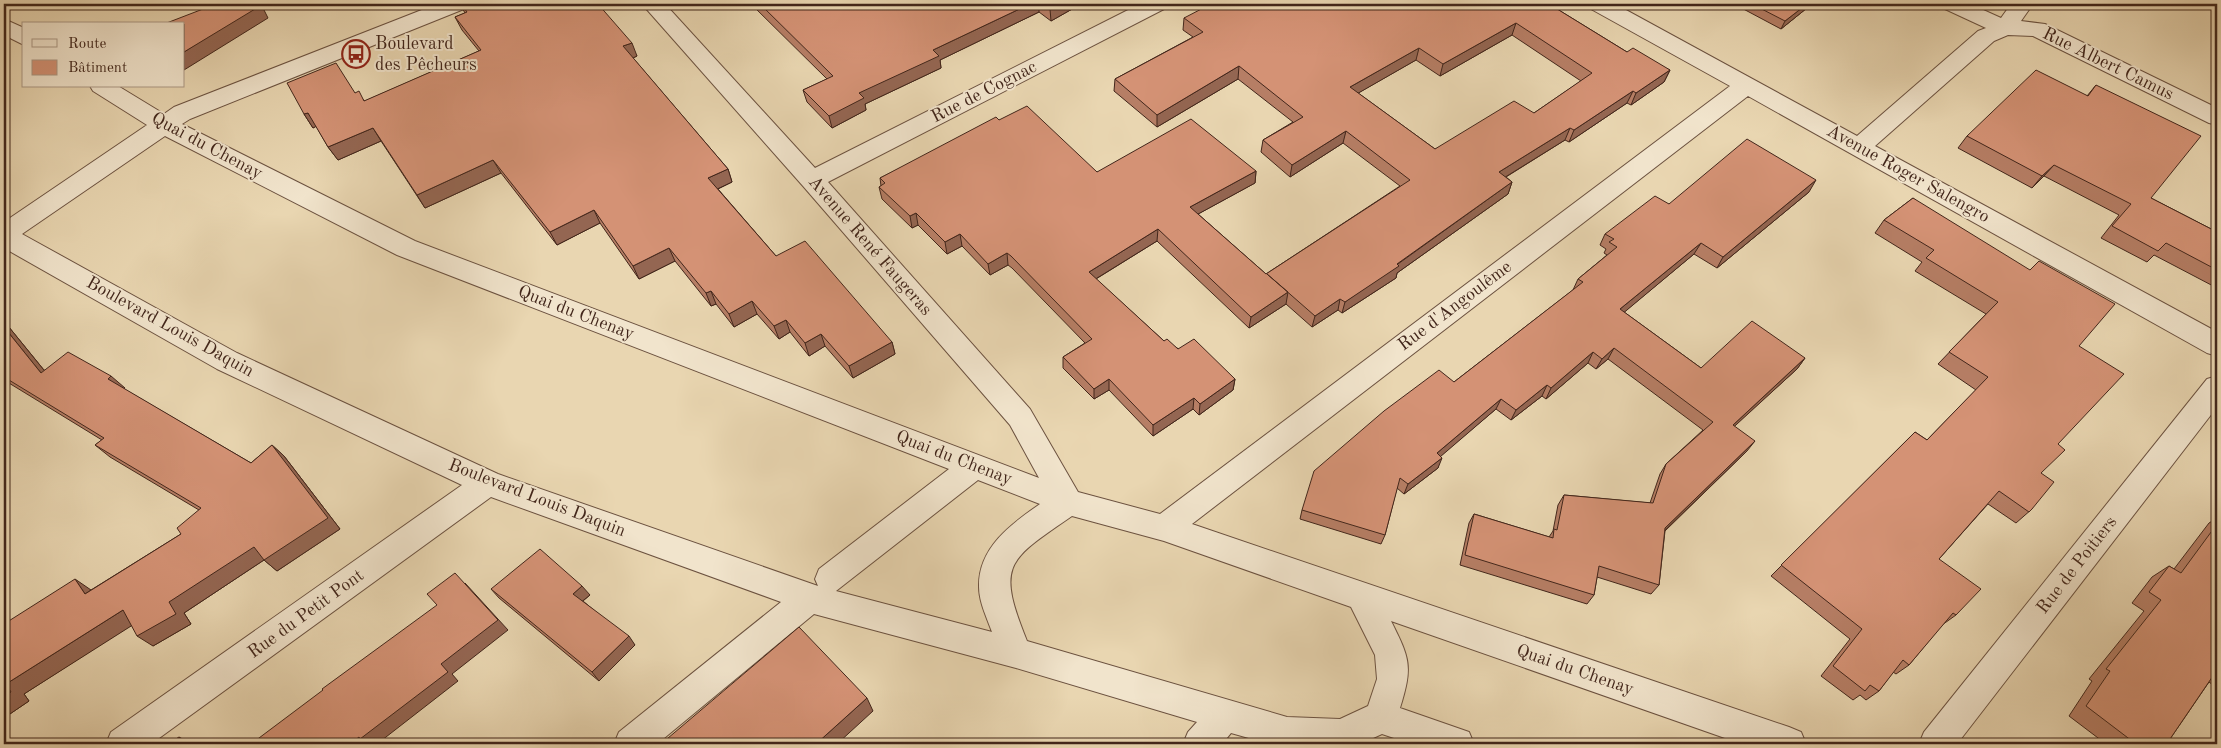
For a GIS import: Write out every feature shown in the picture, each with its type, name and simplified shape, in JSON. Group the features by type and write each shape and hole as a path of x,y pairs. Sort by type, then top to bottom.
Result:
{"street":[{"path":"4,235 182,114 456,4"},
{"name":"Avenue René Faugeras","path":"654,4 812,180 1020,417 1068,502"},
{"name":"Rue de Cognac","path":"812,180 1156,4"},
{"name":"Avenue Roger Salengro","path":"1599,4 2217,345"},
{"path":"1952,4 2005,28 2022,4"},
{"path":"4,26 22,37"},
{"name":"Rue Albert Camus","path":"1858,147 1986,36 2005,28 2037,29 2217,117"},
{"name":"Rue d'Angoulême","path":"1164,528 1747,85"},
{"name":"Quai du Chenay","path":"104,88 164,125 406,248 1068,502 1164,528 1788,744"},
{"name":"Boulevard Louis Daquin","path":"4,235 227,361 488,483 820,588 1016,653 1288,732 1343,740"},
{"name":"Rue de Poitiers","path":"1936,744 2217,386"},
{"path":"631,744 820,588 975,466"},
{"name":"Rue du Petit Pont","path":"123,744 488,483"},
{"path":"1016,653 994,588 998,562 1010,544 1068,502"},
{"path":"1343,740 1381,717 1393,679 1391,654 1362,596"},
{"path":"1200,744 1226,714"},
{"path":"1381,717 1457,744"}],"building":[{"path":"216,4 258,4 260,6 185,51 185,22 169,22"},
{"path":"461,4 598,4 632,43 623,46 728,169 708,178 776,256 805,241 892,342 849,366 821,334 805,343 786,320 774,326 752,301 729,314 711,291 706,293 669,248 633,266 594,210 550,232 493,160 417,195 373,128 328,147 308,113 304,114 287,83 336,63 355,93 359,91 364,101 481,50 455,17 467,12"},
{"path":"760,4 1030,4 933,50 939,56 859,93 864,98 829,116 803,90 833,76"},
{"path":"1044,4 1059,4 1050,9"},
{"path":"1211,4 1549,4 1627,52 1633,48 1670,70 1636,93 1633,91 1574,130 1570,128 1499,172 1512,182 1397,264 1399,266 1345,302 1340,299 1315,316 1288,292 1251,317 1158,229 1089,272 1164,341 1167,339 1178,349 1194,339 1235,379 1200,404 1194,398 1153,425 1109,379 1094,389 1063,357 1092,339 1011,256 1007,253 988,264 960,234 945,242 916,213 910,216 879,187 885,183 880,178 996,117 999,120 1027,106 1097,172 1191,119 1256,171 1190,207 1266,274 1410,180 1346,131 1292,165 1263,140 1303,117 1239,66 1157,115 1115,79 1203,32 1184,18","holes":["1516,23 1592,73 1534,113 1514,101 1435,149 1350,87 1419,48 1443,64"]},
{"path":"1752,4 1807,4 1785,21"},
{"path":"2036,70 2088,96 2096,85 2201,136 2151,198 2217,232 2217,270 2166,243 2158,251 2112,226 2131,204 2054,165 2042,176 1967,136"},
{"path":"1747,139 1816,180 1723,257 1701,243 1620,309 1701,368 1752,321 1805,358 1733,425 1755,441 1665,528 1659,585 1599,566 1594,595 1465,555 1474,514 1553,538 1554,529 1557,530 1564,495 1653,503 1666,464 1713,422 1614,348 1602,359 1593,352 1551,388 1547,385 1516,410 1501,399 1437,453 1442,458 1408,484 1400,478 1385,535 1302,510 1314,471 1384,411 1439,370 1454,382 1583,282 1578,279 1617,247 1609,242 1614,239 1605,234 1655,196 1669,204"},
{"path":"1913,198 2030,270 2039,261 2115,304 2079,346 2124,374 2058,444 2065,450 2041,473 2054,482 2029,512 1999,491 1939,559 1981,589 1956,615 1953,613 1909,665 1903,660 1879,691 1870,685 1865,691 1833,666 1862,629 1781,565 1915,432 1927,440 1988,377 1949,352 1998,302 1926,258 1934,250 1884,220"},
{"path":"4,327 41,373 68,352 111,376 108,379 251,463 272,445 328,518 264,560 254,547 169,602 176,614 137,636 123,610 6,684 11,692 4,697 4,624 75,579 85,594 181,534 177,528 201,508 95,445 104,438 4,377"},
{"path":"2217,524 2217,670 2170,739 2189,744 2136,744 2086,706 2110,671 2106,669 2161,600 2149,592 2169,566 2181,573"},
{"path":"540,549 582,586 573,594 629,636 592,672 491,589"},
{"path":"455,573 498,620 441,664 448,672 360,739 359,737 350,744 251,744 322,689 437,605 427,594"},
{"path":"799,627 867,698 816,744 661,744"},
{"path":"179,737 184,744 168,744"}],"place":[{"name":"Boulevard des Pêcheurs","path":"356,54"}]}
